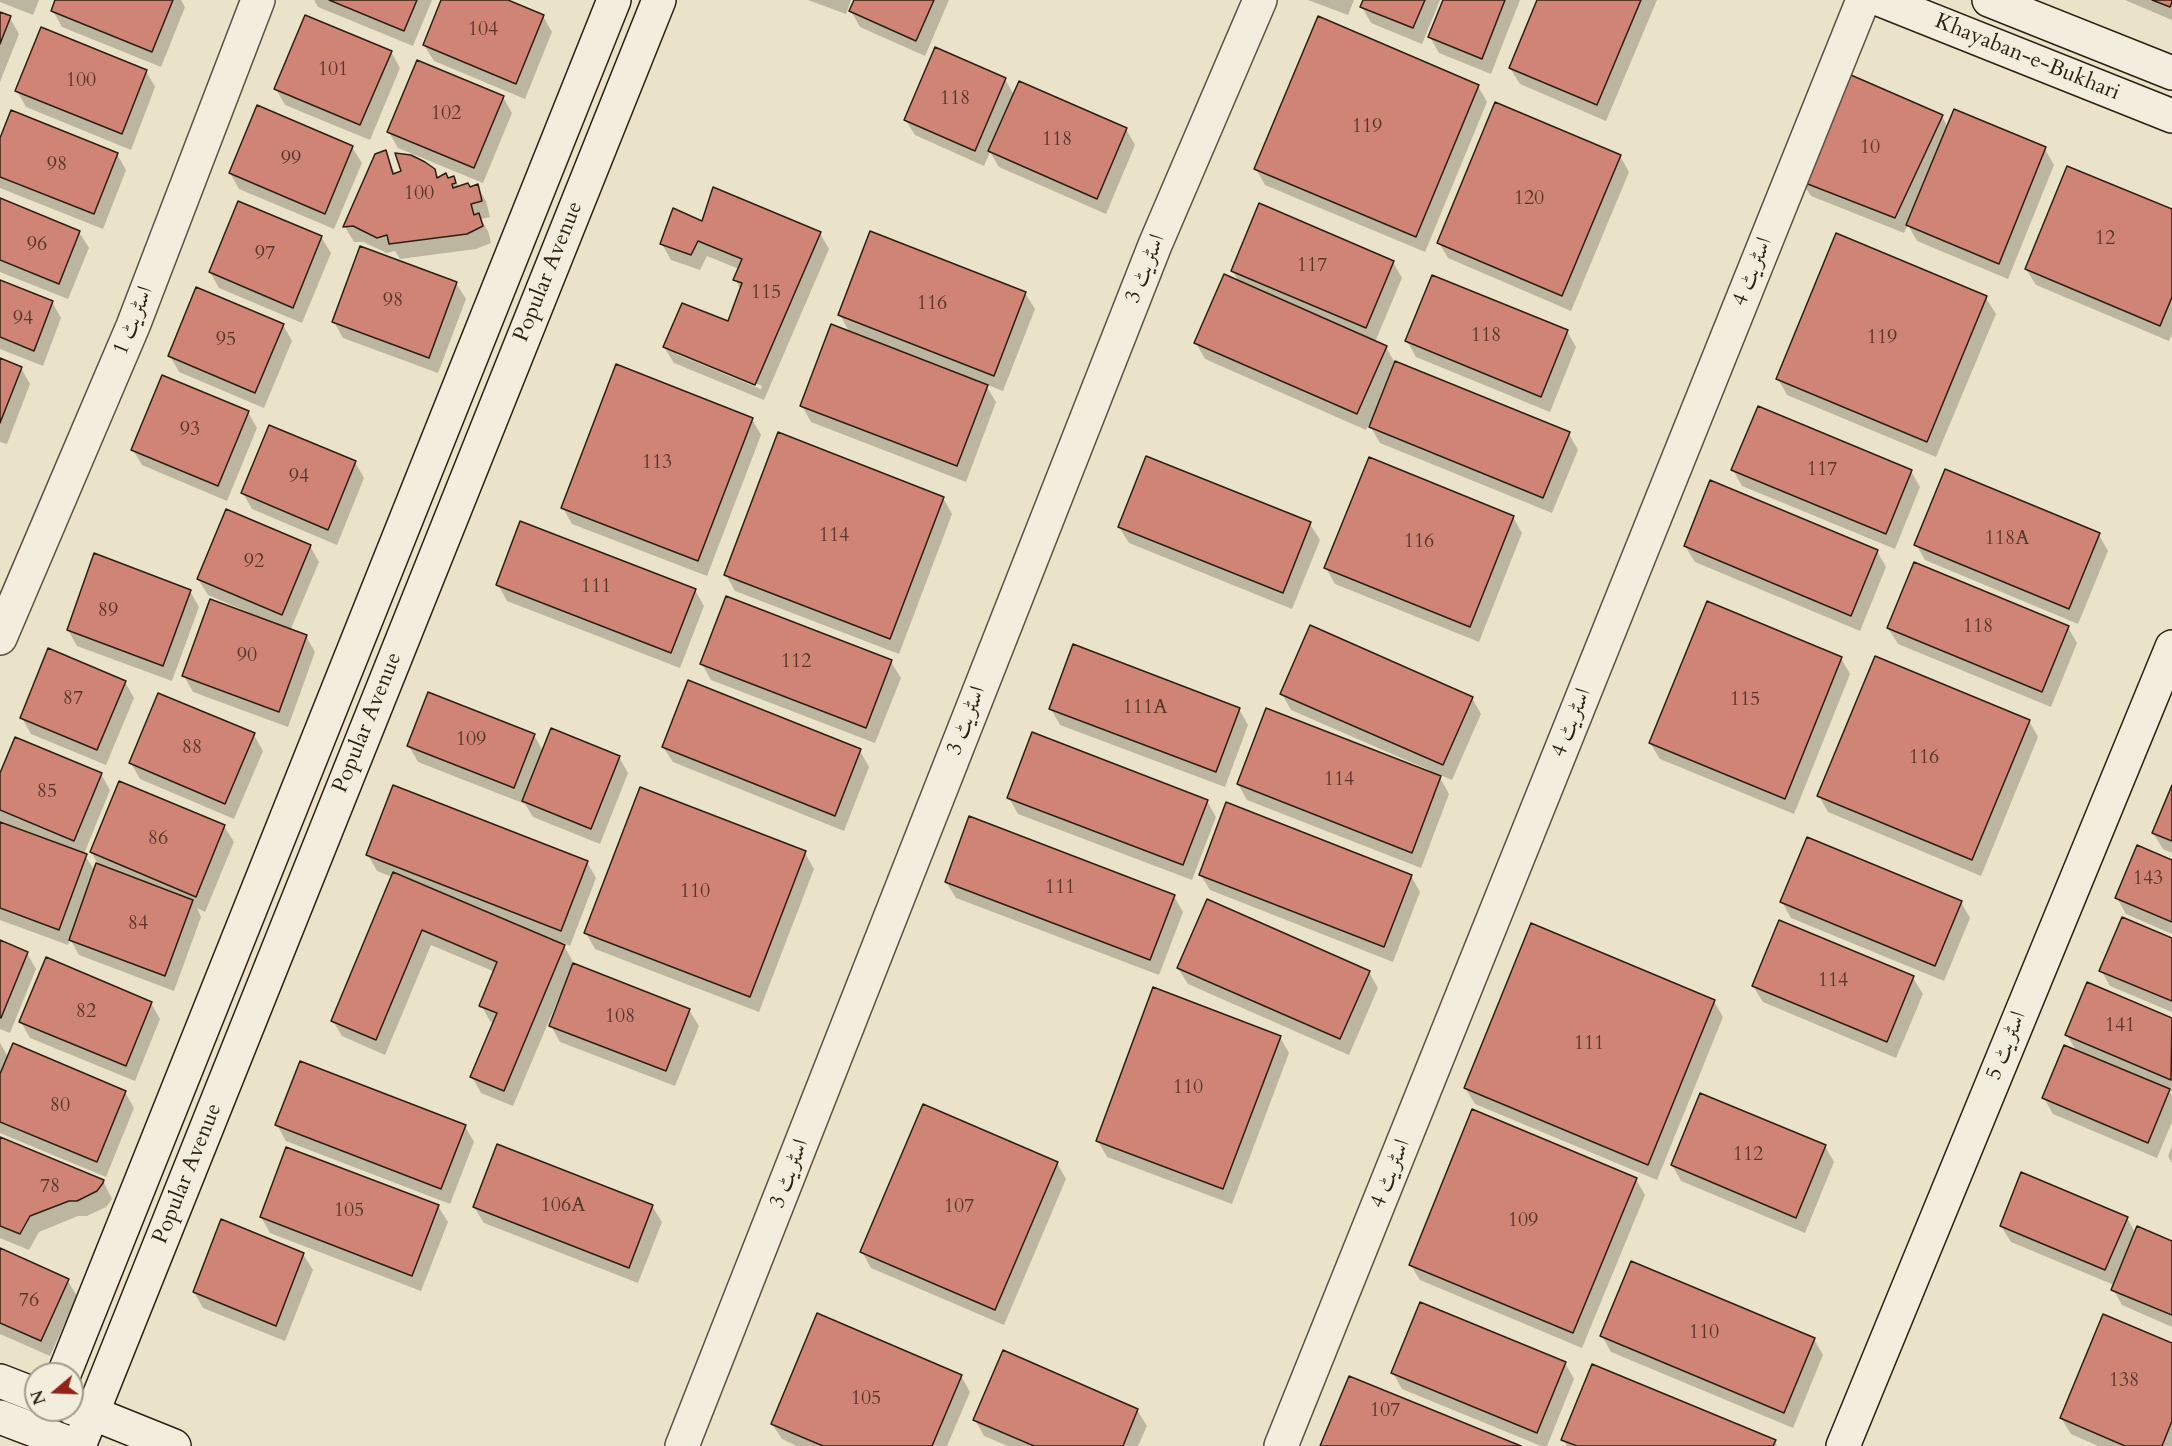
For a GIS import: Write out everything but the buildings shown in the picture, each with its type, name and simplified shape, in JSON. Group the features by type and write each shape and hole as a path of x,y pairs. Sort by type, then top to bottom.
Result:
{"street":[{"name":"اسٹریٹ 1","path":"0,638 133,326 258,0"},
{"name":"Popular Avenue","path":"69,1362 614,0"},
{"name":"Popular Avenue","path":"84,1406 659,0"},
{"name":"اسٹریٹ 3","path":"682,1446 1155,245 1260,0"},
{"name":"اسٹریٹ 4","path":"1281,1446 1863,0"},
{"name":"Khayaban-e-Bukhari","path":"1881,0 2172,116"},
{"path":"1996,46 2001,5"},
{"name":"Khayaban-e-Bukhari","path":"2001,5 2172,74"},
{"name":"اسٹریٹ 5","path":"1843,1446 2172,647"},
{"path":"0,1381 24,1390"},
{"path":"84,1412 174,1446"},
{"path":"0,1417 40,1429 77,1446"},
{"name":"Popular Avenue","path":"77,1446 80,1422"}]}
